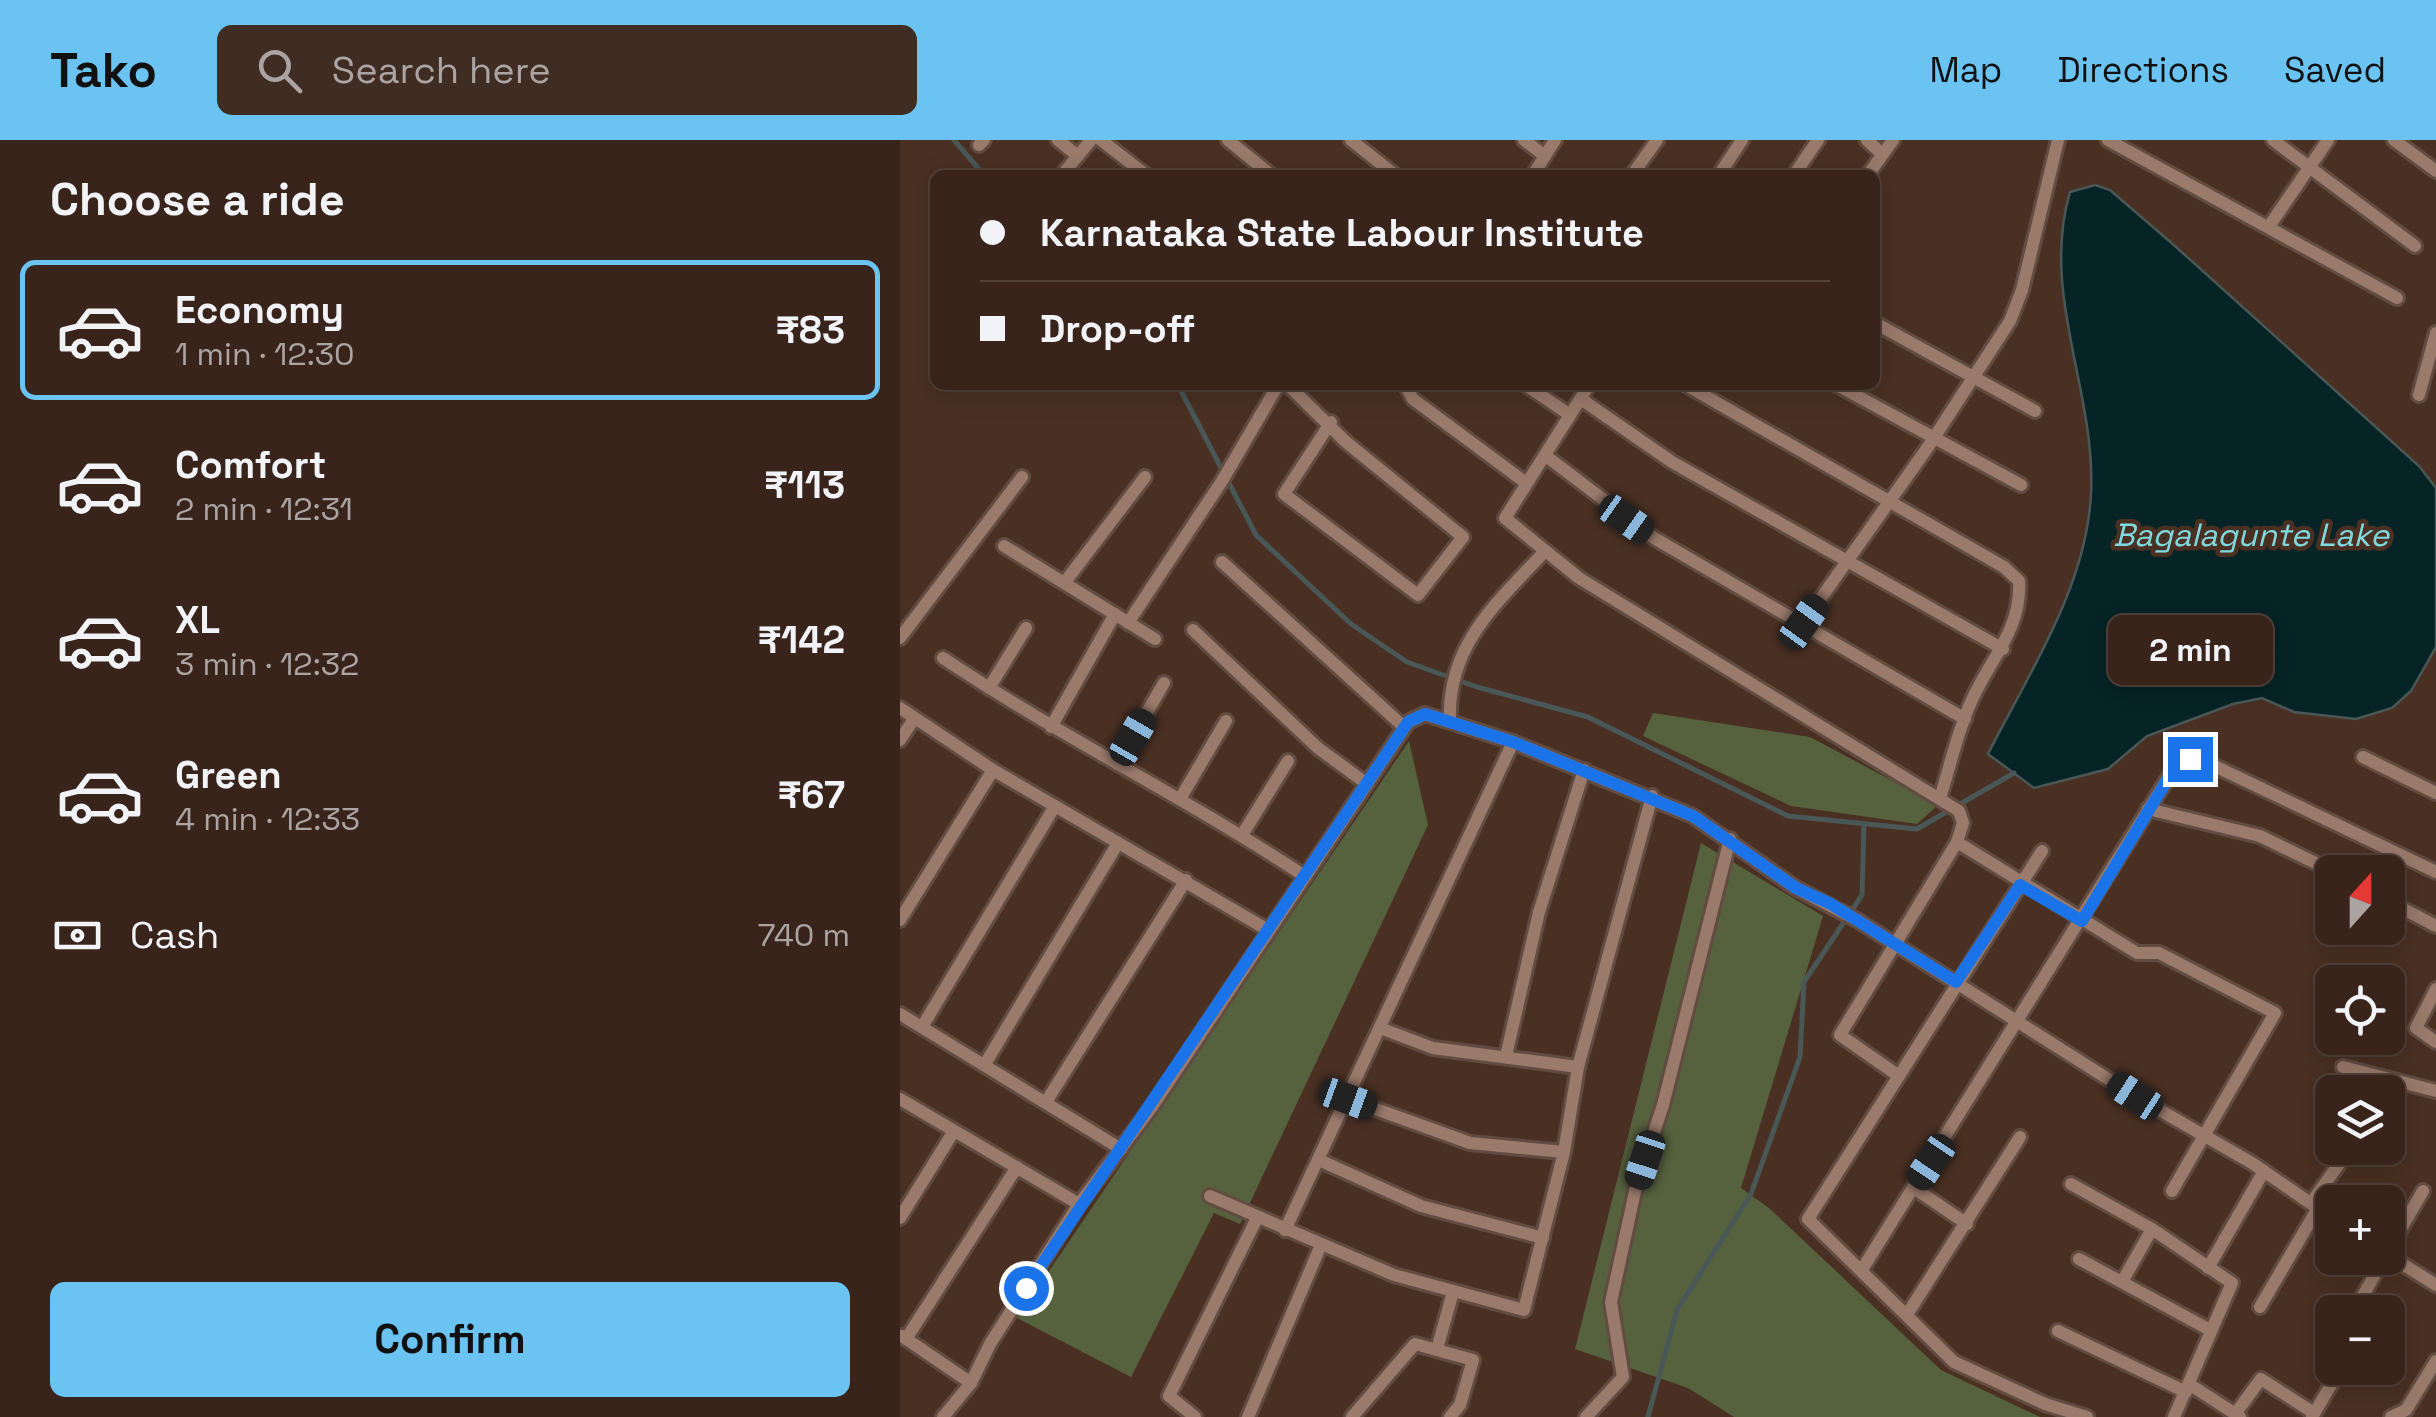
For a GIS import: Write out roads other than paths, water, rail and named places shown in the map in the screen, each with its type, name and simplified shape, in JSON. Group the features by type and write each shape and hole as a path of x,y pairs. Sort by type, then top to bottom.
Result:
{"street":[{"path":"1058,140 1078,156"},
{"path":"1066,170 1091,140"},
{"path":"1101,140 1140,170"},
{"path":"1228,140 1266,170"},
{"path":"1350,140 1389,170"},
{"path":"1524,140 1545,156"},
{"path":"1536,170 1555,140"},
{"path":"1635,170 1656,140"},
{"path":"1722,170 1742,140"},
{"path":"1797,170 1818,140"},
{"path":"1867,140 1882,154"},
{"path":"1871,170 1893,140"},
{"path":"1804,622 1934,439 2010,320 2022,290 2058,140"},
{"path":"2108,140 2398,298"},
{"path":"2273,140 2415,246"},
{"path":"2270,225 2328,140"},
{"path":"2394,140 2436,171"},
{"path":"1880,327 2035,410"},
{"path":"2419,395 2436,333"},
{"path":"1128,623 1222,482 1275,390"},
{"path":"1294,390 1331,422 1346,442 1463,536 1426,590 1418,595 1284,494 1331,422"},
{"path":"1407,390 1526,483"},
{"path":"1533,390 1570,415"},
{"path":"1586,390 1505,518 1579,578 1959,811 1963,822 1957,842 1840,1035 1896,1074"},
{"path":"1695,390 2004,567 2019,581 2020,602 2002,649 1971,701 1940,798"},
{"path":"1846,390 2021,484"},
{"path":"1581,399 1672,462 2002,649"},
{"path":"1546,456 1654,538 1965,719"},
{"path":"900,638 1022,477"},
{"path":"1065,582 1145,477"},
{"path":"1004,546 1154,639"},
{"path":"1449,716 1463,659 1492,603 1544,551"},
{"path":"1222,562 1404,728"},
{"path":"1051,727 1115,614"},
{"path":"989,688 1026,628"},
{"path":"1193,630 1318,748 1367,784"},
{"path":"942,658 1303,875"},
{"path":"1118,764 1164,682"},
{"path":"900,708 993,770 1268,930"},
{"path":"943,1417 972,1383 990,1344 1080,1204 1303,875 1404,728 1425,714 1449,716 1652,796 1730,838 1796,888 1897,944 2314,1205"},
{"path":"900,740 914,719"},
{"path":"1180,800 1226,721"},
{"path":"1284,1230 1513,742"},
{"path":"2363,757 2436,793"},
{"path":"1863,1268 2178,762 2200,759 2436,872"},
{"path":"1242,835 1288,761"},
{"path":"900,920 993,770"},
{"path":"1506,1056 1539,912 1584,770"},
{"path":"1210,1196 1394,1275 1524,1310 1564,1152 1578,1067 1652,796"},
{"path":"922,1027 1055,806"},
{"path":"2148,810 2260,836 2315,863"},
{"path":"1586,1417 1622,1376 1611,1302 1636,1187 1663,1104 1730,838"},
{"path":"1957,842 2020,885 2137,953 2159,953 2274,1013 2172,1191"},
{"path":"984,1064 1118,843"},
{"path":"2042,851 1896,1074 1808,1219 1863,1268 1954,1362 2045,1404 2088,1417"},
{"path":"1046,1102 1186,880"},
{"path":"2405,909 2436,926"},
{"path":"2436,990 2416,1028 2436,1042"},
{"path":"900,1014 1120,1149"},
{"path":"1380,1028 1433,1048 1578,1067"},
{"path":"2342,1066 2436,1090"},
{"path":"900,1099 1080,1204"},
{"path":"1348,1099 1470,1142 1564,1152"},
{"path":"900,1218 905,1198 954,1132"},
{"path":"1908,1313 2020,1137"},
{"path":"1319,1160 1421,1206 1543,1238"},
{"path":"2260,1307 2339,1165"},
{"path":"972,1383 903,1337 1018,1166"},
{"path":"2208,1268 2264,1172"},
{"path":"2071,1184 2152,1228 2232,1283 2174,1417"},
{"path":"1914,1188 1967,1224"},
{"path":"2405,1222 2424,1191"},
{"path":"1194,1417 1169,1396 1257,1218"},
{"path":"2122,1282 2152,1228"},
{"path":"1248,1417 1321,1245"},
{"path":"2079,1259 2210,1330"},
{"path":"2405,1266 2436,1285"},
{"path":"1438,1349 1453,1292"},
{"path":"2058,1330 2188,1388 2238,1415 2262,1379 2313,1415 2332,1385"},
{"path":"1352,1417 1416,1344 1473,1360 1460,1405 1450,1417"},
{"path":"2392,1417 2406,1410 2436,1361"}],"water":[{"name":"Bagalagunte Lake","path":"2095,185 2110,190 2175,246 2419,466 2436,488 2436,647 2411,691 2392,708 2356,719 2294,712 2262,698 2233,704 2147,736 2108,769 2034,788 1988,754 2053,628 2079,562 2087,528 2090,455 2061,268 2062,230 2070,192"}],"waterway":[{"path":"954,140 980,170"},
{"path":"1181,390 1256,535 1351,624 1407,662 1477,687 1588,717 1788,816 1917,829 2014,773"},
{"path":"1648,1417 1677,1310 1751,1194 1800,1057 1804,982 1862,895 1864,824"}]}
